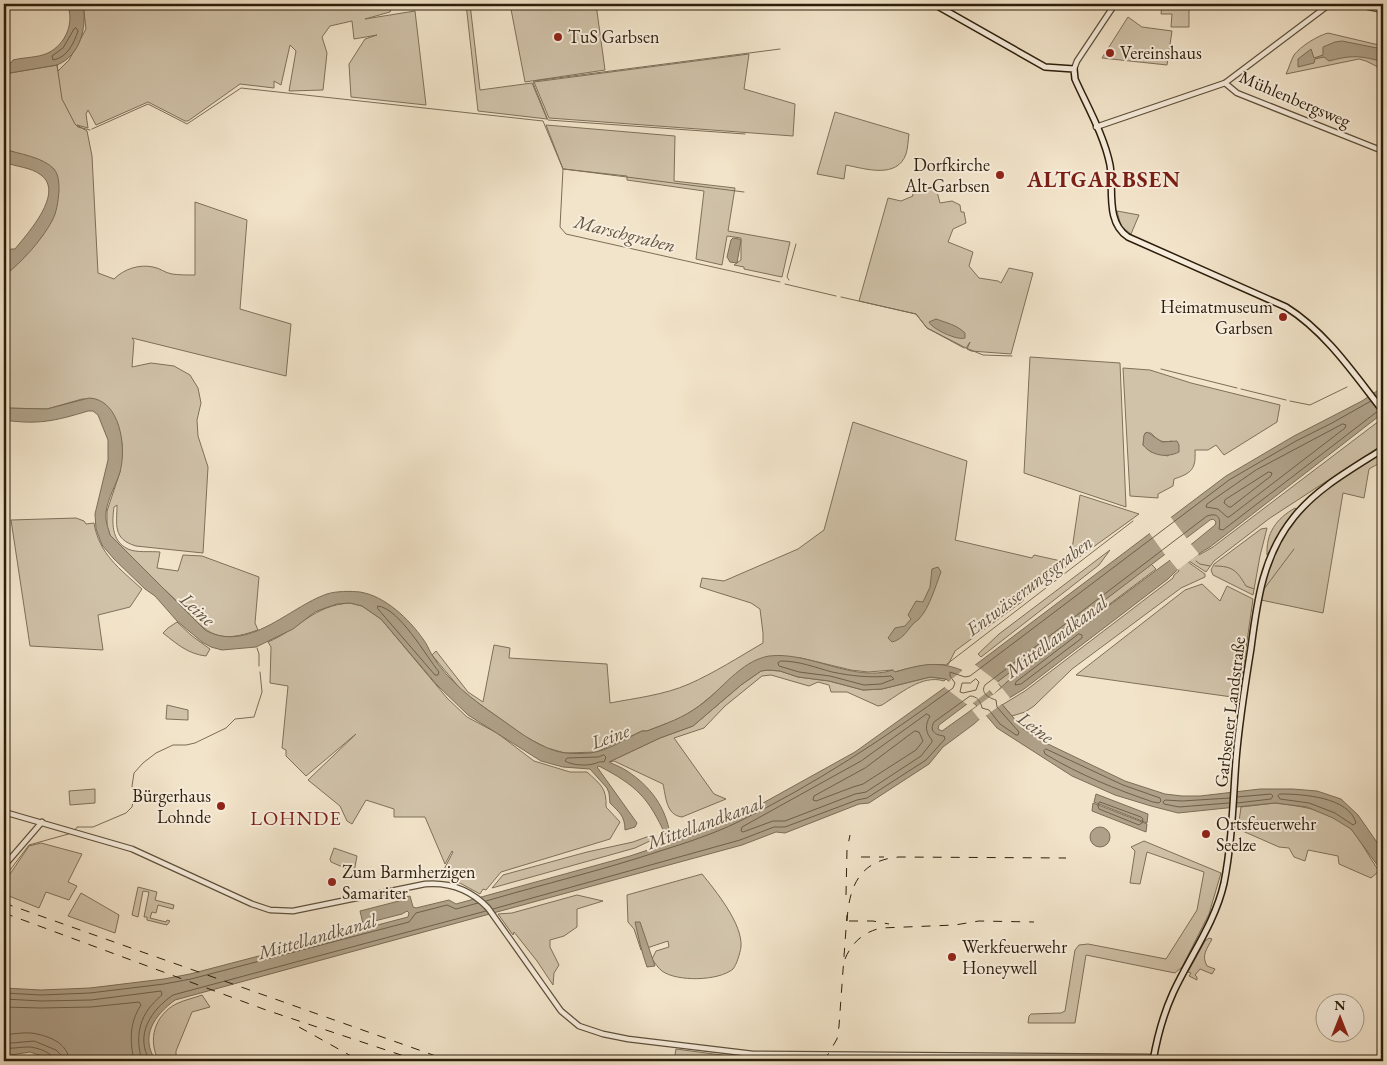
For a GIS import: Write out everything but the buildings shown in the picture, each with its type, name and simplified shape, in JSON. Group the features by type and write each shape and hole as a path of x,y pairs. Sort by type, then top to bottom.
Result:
{"main road":[{"path":"934,4 1045,67 1074,69 1075,79 1109,159 1114,218 1120,230 1131,238 1292,311 1320,335 1383,410"},
{"name":"Garbsener Landstraße","path":"1153,1059 1162,1022 1170,1000 1208,928 1220,897 1226,872 1239,729 1258,600 1268,561 1280,537 1294,517 1316,495 1383,449"}],"street":[{"path":"1074,69 1077,61 1115,4"},
{"path":"1096,127 1226,83 1330,4"},
{"path":"1355,4 1383,10"},
{"name":"Mühlenbergsweg","path":"1226,83 1237,93 1383,151"},
{"path":"4,812 132,849 252,904 270,910 292,911 433,884 459,888 476,896 494,916 561,1011 587,1030 603,1034 753,1054 1153,1059 1174,1061"},
{"path":"4,866 42,822"}],"shaded area":[{"path":"83,4 393,4 390,12 365,19 415,11 426,105 351,97 349,64 365,39 377,35 354,39 352,21 330,26 322,37 327,53 323,90 289,91 296,51 290,45 281,85 274,81 274,88 240,84 188,121 148,102 96,125 88,110 86,114 88,128 77,125 87,131 92,156 98,273 114,279 122,272 132,268 148,266 172,274 195,275 195,202 247,220 240,309 291,324 286,376 132,338 134,341 132,367 151,363 174,366 190,375 198,388 201,403 197,420 198,436 208,467 203,553 136,546 128,543 119,535 117,530 117,505 114,507 114,531 118,541 128,549 160,552 157,568 178,571 183,555 202,556 259,577 255,623 258,630 244,634 223,636 215,635 207,630 182,606 183,603 181,605 128,555 110,535 107,526 107,511 120,472 122,444 119,429 95,399 82,399 47,409 4,408 4,276 42,236 54,169 37,160 4,149 4,74 57,65 58,71 69,60 86,29"},
{"path":"466,4 470,4 480,90 532,83 547,119 478,111"},
{"name":"TuS Garbsen","path":"510,4 596,4 605,70 525,82"},
{"path":"1162,4 1189,4 1189,27 1171,27 1172,14 1161,14"},
{"path":"1128,17 1142,27 1172,31 1167,65 1102,58"},
{"path":"1328,33 1383,46 1380,68 1359,59 1286,74 1293,57 1301,48 1319,36"},
{"path":"749,54 744,89 795,104 793,136 549,118 534,82"},
{"path":"835,112 909,134 907,152 902,162 888,170 871,170 846,165 844,179 817,174"},
{"path":"546,125 675,136 674,181 735,188 728,231 790,242 782,277 734,265 741,260 741,238 727,236 722,265 696,259 704,191 627,180 627,176 563,169"},
{"path":"935,184 940,203 952,201 960,205 961,212 964,212 966,223 953,229 948,242 973,252 969,266 979,278 1001,283 1009,268 1033,273 1011,354 971,351 967,349 970,342 966,348 927,328 916,314 859,301 888,198 901,201 913,196 912,192"},
{"path":"1117,211 1139,215 1131,234 1121,226"},
{"path":"1030,357 1120,363 1126,507 1024,473"},
{"path":"1123,368 1150,370 1191,383 1280,405 1277,422 1224,455 1216,445 1208,450 1195,450 1195,462 1192,469 1185,475 1174,479 1173,486 1158,494 1158,498 1130,496","holes":["1145,433 1151,433 1160,441 1172,441 1168,456 1151,452 1143,445"]},
{"path":"1383,418 1383,444 1379,447 1270,518 1214,561 1206,572 1189,561 1198,554 1213,547"},
{"path":"853,422 967,461 955,540 1032,558 1034,555 1070,563 1080,495 1139,514 1024,597 1023,601 955,651 948,665 927,665 895,672 893,670 868,672 851,670 801,658 746,667 698,707 681,718 647,731 642,731 597,752 565,753 547,748 524,736 463,692 432,655 436,651 468,692 483,702 494,645 510,648 509,658 607,664 610,703 670,691 717,670 763,643 760,609 751,603 700,587 702,578 724,581 798,549 824,530"},
{"path":"1383,451 1383,461 1369,469 1364,498 1343,493 1323,613 1261,600 1260,597 1269,563 1288,527 1316,498 1332,485"},
{"path":"1295,508 1298,510 1267,555 1270,533 1282,517"},
{"path":"76,518 84,521 86,524 94,523 101,544 106,552 118,568 142,589 130,607 98,615 103,650 30,646 11,520"},
{"path":"1267,528 1253,595 1213,575 1211,570 1214,564 1261,529"},
{"path":"1110,550 1099,565 981,657 978,654 999,634"},
{"path":"1188,562 1205,574 1205,577 1181,588 1072,669 1034,706 1025,712 1012,716 1002,705 1025,691 1173,578 1179,571 1178,569"},
{"path":"1151,564 1156,569 1009,680 1002,688 997,682"},
{"path":"1202,584 1220,601 1227,586 1253,599 1239,698 1076,675 1185,590"},
{"path":"350,603 362,606 381,619 447,698 467,717 497,733 534,761 570,772 587,772 596,780 604,791 606,807 620,822 610,839 501,872 486,890 483,889 480,894 460,883 440,877 453,852 445,864 425,817 394,817 394,809 366,800 352,824 347,821 340,806 308,780 356,734 306,776 286,756 286,750 282,748 288,686 270,683 271,647 268,642 326,608"},
{"path":"177,622 210,649 206,656 188,651 163,633"},
{"path":"761,671 780,671 798,677 829,681 863,690 882,689 930,677 946,679 944,681 928,680 919,683 878,706 847,692 831,692 829,685 818,682 809,686 771,675 762,676 725,706 704,728 674,738 714,794 726,799 682,817 677,816 670,809 663,784 614,761 609,762 660,738 693,726 741,685"},
{"path":"167,705 188,710 188,720 166,719"},
{"path":"95,789 95,803 70,805 69,791"},
{"path":"1275,803 1315,810 1335,817 1355,833 1379,871 1371,878 1339,864 1338,856 1308,850 1305,861 1294,857 1289,848 1279,847 1238,829 1241,807"},
{"path":"652,835 654,839 635,848 492,888 503,875 587,852 633,842"},
{"path":"1144,841 1221,873 1209,914 1182,967 1175,973 1086,955 1075,1023 1028,1023 1031,1014 1061,1013 1065,1011 1075,950 1079,945 1088,944 1166,959 1197,910 1204,872 1147,852 1140,884 1130,883 1135,851 1131,847"},
{"path":"41,843 82,854 68,882 77,886 69,900 46,892 39,908 4,894 4,883 29,846"},
{"path":"334,848 357,856 354,872 331,862 330,859"},
{"path":"702,874 727,908 738,928 741,947 738,958 733,969 718,976 698,979 669,975 661,970 652,959 656,951 669,947 668,941 641,950 634,929 628,922 627,895"},
{"path":"138,887 157,892 155,900 174,905 173,909 158,905 156,913 152,912 150,918 166,922 167,920 170,921 167,925 147,920 147,917 144,917 149,892 143,891 138,917 132,915"},
{"path":"81,893 119,915 115,933 68,916"},
{"path":"577,895 603,901 577,909 577,927 564,936 550,940 550,947 559,965 554,973 553,985 537,961 514,932 513,935 498,914 512,913"},
{"path":"1209,938 1212,939 1205,952 1205,962 1207,966 1215,969 1212,974 1200,969 1195,975 1197,980 1189,976 1191,973 1188,972 1205,941"},
{"path":"202,995 210,1007 192,1012 176,1051 176,1061 159,1061 154,1045 155,1029 158,1021 176,1004"},
{"path":"676,1049 729,1056 791,1057 790,1061 674,1061"}],"water":[{"path":"67,4 83,4 84,13 83,31 72,54 57,65 4,74 4,63 44,55 60,44 69,25 70,18"},
{"path":"1342,41 1377,48 1380,51 1379,59 1352,57 1329,61 1324,57 1315,59 1314,63 1298,67 1298,59 1311,49 1314,58 1323,55 1323,47"},
{"path":"4,149 37,159 49,165 57,174 59,191 55,214 48,229 31,251 4,276 5,255 11,249 15,249 35,224 42,213 49,192 47,183 41,175 33,170 4,162"},
{"path":"733,238 741,240 737,263 730,262 727,257"},
{"path":"936,319 959,328 965,333 965,338 951,336 935,328 929,322"},
{"name":"Mittellandkanal","path":"1383,387 1383,413 1024,689 1001,703 1023,729 1048,744 1125,781 1165,794 1200,796 1260,789 1293,789 1317,791 1341,799 1358,815 1383,851 1383,873 1351,829 1333,818 1307,807 1275,803 1178,813 1151,806 1115,795 1072,776 997,728 985,714 943,747 929,764 869,803 859,804 785,833 776,832 742,845 175,1000 161,1012 149,1035 151,1052 156,1061 57,1061 30,1052 11,1055 4,1053 4,988 41,990 90,988 190,974 408,917 409,913 407,911 363,924 360,911 399,901 399,899 410,896 413,907 416,908 449,900 456,904 630,856 736,818 855,752 951,683 946,679 930,677 882,689 863,690 829,681 798,677 780,671 761,671 741,685 693,726 660,738 609,762 627,771 650,790 665,815 670,835 666,836 653,811 640,794 623,780 599,766 597,767 637,823 635,827 625,830 623,818 610,803 607,788 590,769 563,767 541,761 468,715 437,685 381,619 362,606 350,603 337,604 325,608 315,612 293,629 256,647 222,650 202,642 177,621 155,596 145,589 102,545 96,529 95,514 108,460 108,440 98,415 93,411 88,411 46,421 27,422 4,420 4,408 47,409 89,398 100,400 108,406 119,426 122,450 120,472 106,512 106,521 110,535 205,630 221,636 237,636 252,633 327,594 348,591 369,594 387,603 404,616 426,643 438,664 479,704 540,745 560,752 577,754 603,750 642,731 647,731 680,717 707,700 740,670 759,659 769,656 800,658 863,673 893,670 895,672 931,664 956,668 966,672 1226,476 1294,436 1362,401","holes":["1213,519 1216,522 1215,525 1193,543 1009,680 993,695 988,689","971,701 977,706 942,731 938,729 939,725"]},
{"path":"1147,432 1162,442 1177,441 1179,452 1170,455 1160,455 1151,452 1143,445 1144,435"},
{"path":"938,567 941,572 926,609 904,635 892,642 888,638 895,628 905,626 911,619 908,615 916,601 923,602 930,587 932,569"},
{"path":"1096,794 1148,814 1147,823 1094,802"},
{"path":"1093,803 1147,824 1146,832 1092,811"},
{"path":"1100,827 1107,830 1110,837 1107,844 1100,847 1093,844 1090,837 1093,830"},
{"path":"635,922 640,922 655,966 647,967"}],"pier":[{"path":"1169,515 1188,540 1166,556 1148,531"},
{"path":"1190,543 1199,554 1178,570 1169,559"},
{"path":"974,664 999,683 969,706 943,686 962,669 966,669"},
{"path":"1002,688 1010,698 980,720 972,710"}],"waterway":[{"path":"745,134 548,120 533,83 534,81 780,49"},
{"path":"57,65 62,99 75,124 78,127 90,130"},
{"path":"92,129 148,104 187,124 241,88 543,121 563,169 560,227 566,234 780,282"},
{"path":"564,169 744,192"},
{"path":"789,280 787,277 796,244"},
{"name":"Marschgraben","path":"785,284 836,296"},
{"name":"Marschgraben","path":"841,297 916,314 927,328 964,348"},
{"name":"Marschgraben","path":"966,348 983,355 1012,356"},
{"name":"Marschgraben","path":"1161,369 1237,388"},
{"name":"Marschgraben","path":"1290,401 1310,405 1347,387"},
{"name":"Marschgraben","path":"1241,389 1286,400"},
{"name":"Entwässerungsgraben","path":"947,664 1133,521"},
{"path":"1264,589 1294,549"},
{"path":"1196,561 1210,566"},
{"path":"1215,566 1234,570 1246,586 1254,589"},
{"path":"257,648 259,666"},
{"path":"75,830 77,827 93,827 126,813 132,807 134,773 156,753 173,745 195,743 226,728 235,719 254,717 262,692 260,672"},
{"path":"4,878 29,845 72,833"}],"railway":[{"path":"846,895 847,850 850,835"},
{"path":"861,857 884,857"},
{"path":"847,921 850,897 859,877 866,869 886,859 899,857 1066,858"},
{"path":"4,903 450,1061"},
{"path":"4,913 266,1010 419,1061"},
{"path":"824,1061 837,1039 847,915"},
{"path":"849,921 873,921 889,924"},
{"path":"845,959 859,939 869,932 881,928 955,925 979,921 1034,922"},
{"path":"299,1027 360,1061"}],"place":[{"name":"TuS Garbsen","path":"558,37"},
{"name":"Vereinshaus","path":"1110,53"},
{"name":"Dorfkirche Alt-Garbsen","path":"1000,175"},
{"name":"Heimatmuseum Garbsen","path":"1283,317"},
{"name":"Bürgerhaus Lohnde","path":"221,806"},
{"name":"Ortsfeuerwehr Seelze","path":"1206,834"},
{"name":"Zum Barmherzigen Samariter","path":"332,882"},
{"name":"Werkfeuerwehr Honeywell","path":"952,957"}],"district":[{"name":"ALTGARBSEN","path":"1104,179"},
{"name":"LOHNDE","path":"296,818"}],"water label":[{"name":"Leine","path":"198,609"},
{"name":"Leine","path":"1036,727"},
{"name":"Leine","path":"610,736"}]}
